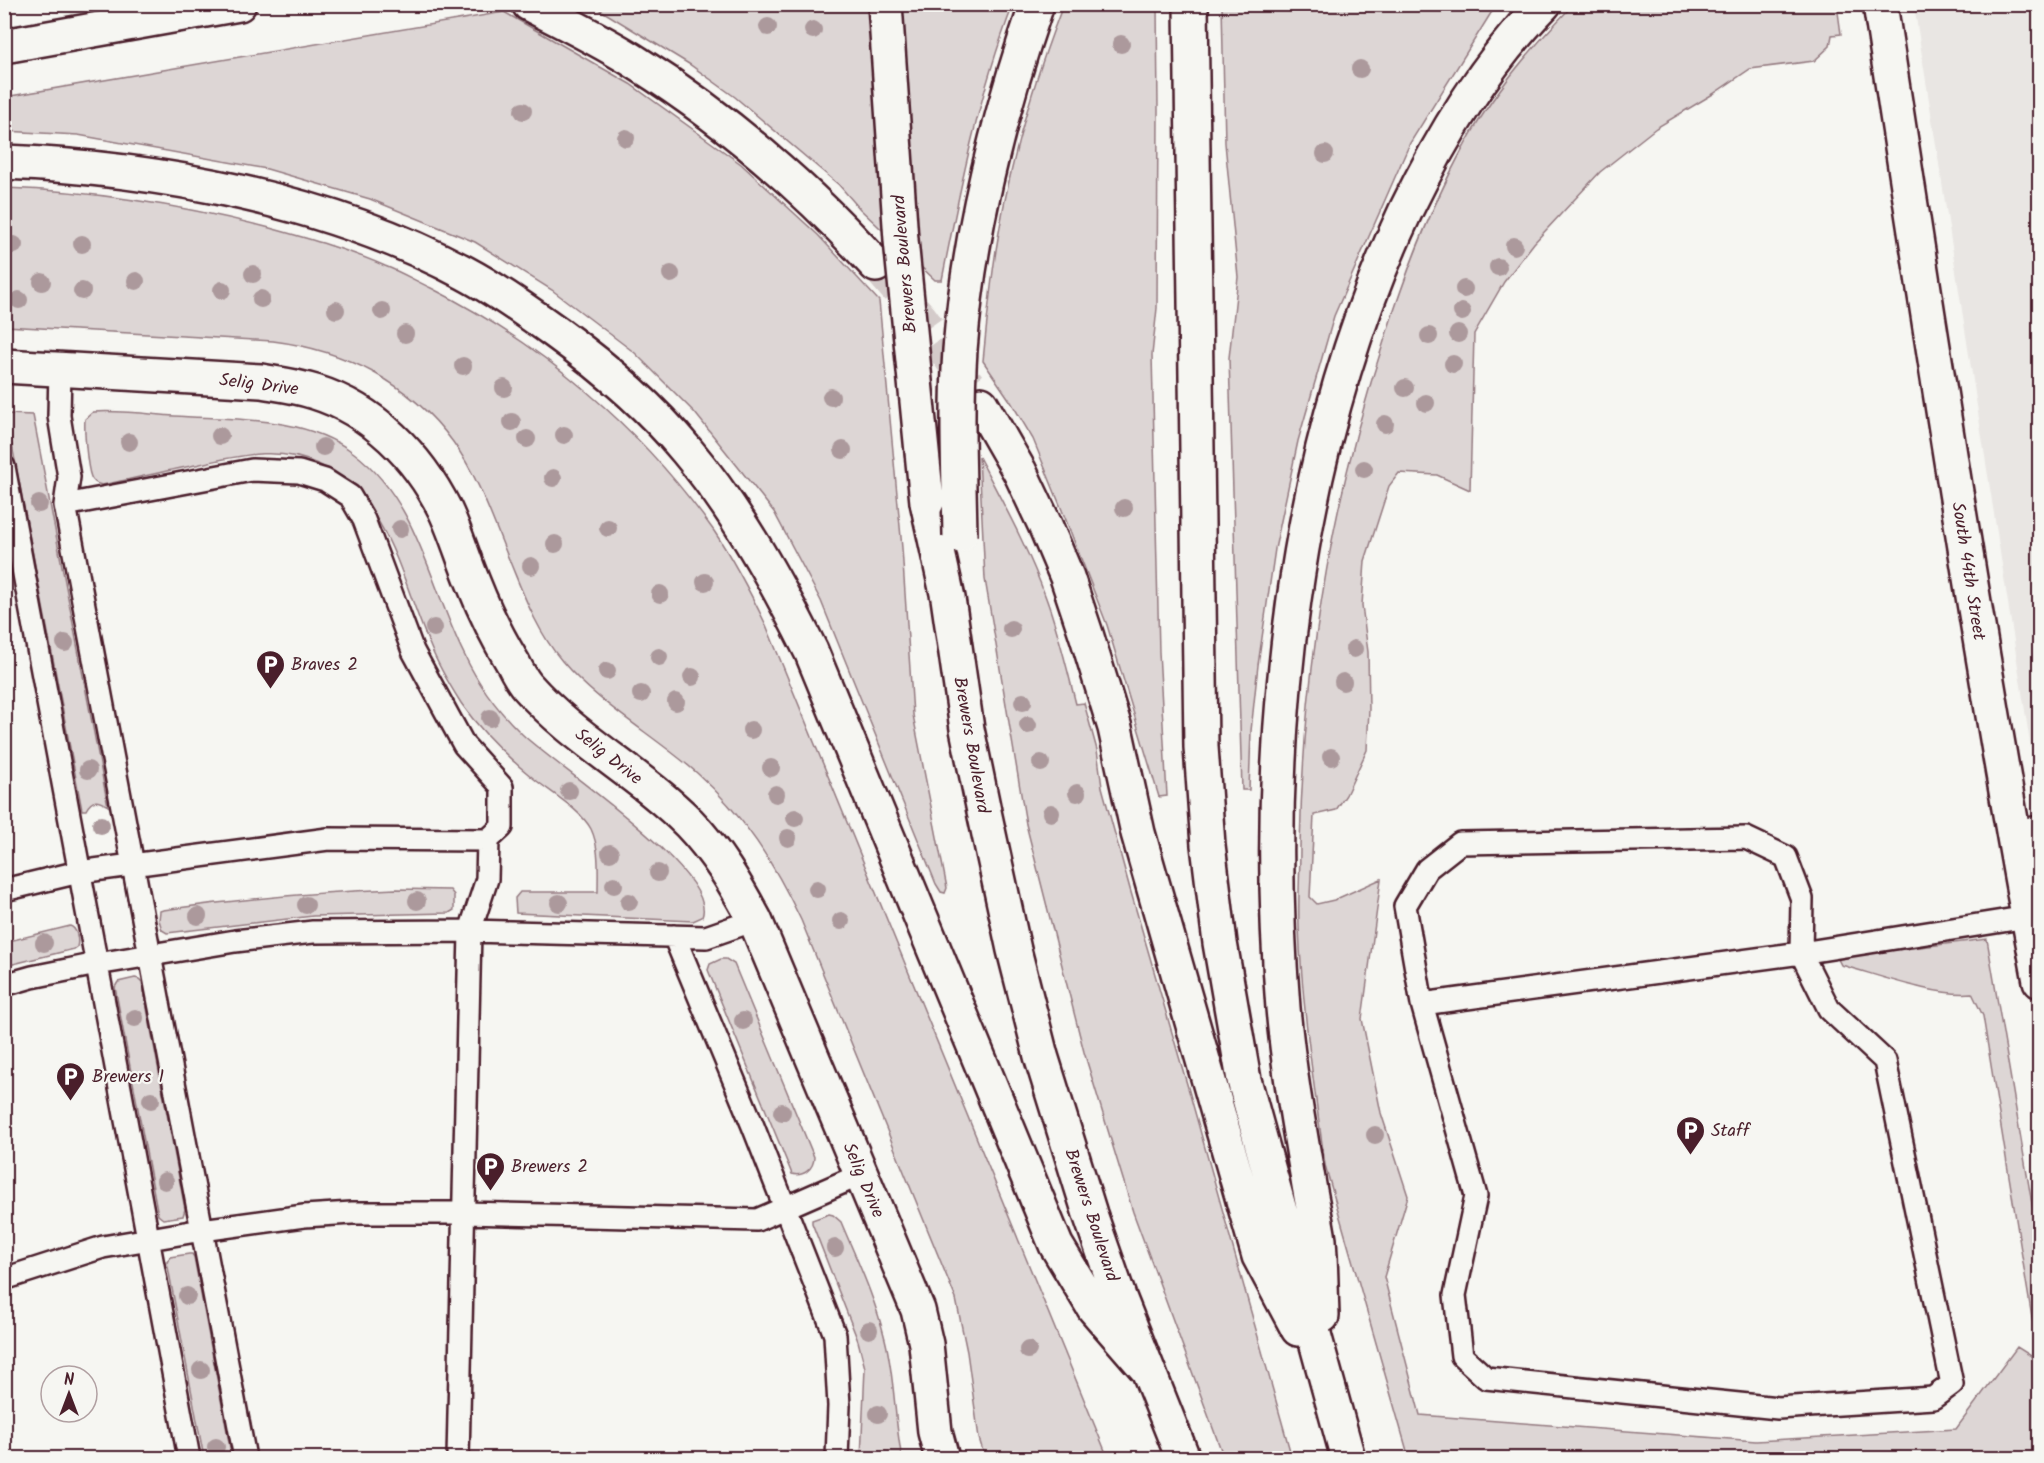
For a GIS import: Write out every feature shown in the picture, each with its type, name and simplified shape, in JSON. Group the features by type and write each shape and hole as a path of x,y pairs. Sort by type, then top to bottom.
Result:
{"main road":[{"path":"4,46 239,4"},
{"path":"529,4 637,63 703,109 787,176 839,225 876,265"},
{"name":"Brewers Boulevard","path":"885,4 901,240 927,502 948,598 969,740 1022,982 1041,1056 1090,1214 1146,1368 1182,1458"},
{"path":"948,598 960,536 960,351 967,284 987,168 1006,99 1037,4"},
{"path":"1191,4 1201,735 1208,845 1220,943 1244,1080 1348,1458"},
{"path":"1325,1378 1319,1240 1289,1068 1280,953 1278,837 1281,726 1290,629 1302,550 1332,418 1351,350 1374,284 1398,227 1425,172 1457,116 1491,66 1527,21 1544,4"},
{"name":"South 44th Street","path":"1880,4 1904,161 2026,829 2028,917 2040,981"},
{"path":"4,162 48,163 121,171 189,182 333,217 400,243 465,273 528,312 588,355 640,401 687,450 753,544 783,594 811,651 1056,1245 1094,1308 1146,1368"},
{"name":"Selig Drive","path":"4,366 261,381 294,386 343,403 362,414 385,431 418,464 440,502 495,633 525,683 547,708 657,794 688,822 711,847 729,873 755,920 918,1310 926,1344 935,1432 942,1458"},
{"path":"981,404 1020,472 1067,577 1115,728 1138,833 1258,1256 1325,1378"}],"lane":[{"path":"60,368 59,416 69,477 65,505 245,1458"},
{"path":"4,467 189,1458"},
{"path":"4,890 79,872 328,839 488,840 502,827 502,787 464,745 413,651 364,520 350,496 325,480 299,472 252,470 65,505"},
{"path":"1746,838 1786,857 1802,899 1801,953 1829,1009 1885,1061 1952,1384 1933,1398 1778,1408 1486,1378 1462,1356 1455,1295 1476,1196 1422,1004 1405,906 1427,869 1460,843 1746,838"},
{"path":"458,1458 470,931 487,879 488,840"},
{"path":"1422,1004 1801,953 2028,917"},
{"path":"4,985 97,964 235,941 313,932 470,931 706,937 755,920"},
{"path":"674,936 753,1126 835,1335 839,1406 837,1458"},
{"path":"4,1279 103,1247 304,1216 352,1213 464,1213 757,1220 862,1174"}],"shaded area":[{"path":"592,5 1013,5 980,106 942,280 935,280 860,209 839,185 735,97 689,64"},
{"path":"1063,5 1157,5 1157,308 1152,355 1159,652 1167,796 1159,797 1107,625 1033,439 983,361 993,268 1003,208 1033,91"},
{"path":"1222,5 1499,5 1491,13 1410,143 1334,316 1298,441 1275,549 1258,665 1251,731 1249,790 1242,790 1229,358 1238,277 1225,143"},
{"path":"1573,5 1837,5 1841,34 1832,35 1830,46 1814,61 1750,69 1656,128 1600,172 1534,243 1504,282 1474,334 1470,490 1437,475 1399,473 1389,486 1365,561 1362,605 1368,652 1367,750 1346,795 1336,810 1314,815 1310,897 1317,904 1334,900 1381,879 1362,1019 1381,1113 1408,1196 1384,1277 1420,1415 1756,1441 1956,1429 2017,1347 2039,1361 2039,1458 1409,1458 1325,1165 1309,1046 1299,907 1302,782 1314,653 1323,589 1349,462 1385,338 1424,231 1447,179 1484,112 1520,64"},
{"path":"1914,5 2039,5 2040,780 2036,781"},
{"path":"504,12 630,84 741,164 818,235 879,301 902,548 913,715 947,888 945,893 941,892 936,884 821,601 774,512 695,413 635,353 552,290 475,242 370,199 267,169 78,135 5,131 5,97"},
{"path":"5,188 104,196 201,212 296,235 341,249 397,271 473,311 551,363 588,392 622,424 686,493 714,531 742,577 766,625 1108,1458 985,1458 979,1438 967,1352 956,1299 791,900 769,860 744,823 714,789 680,759 593,692 553,649 531,611 470,469 436,421 396,386 374,373 350,361 300,346 273,341 5,326"},
{"path":"93,412 267,422 313,432 354,453 376,473 408,520 452,628 489,697 522,734 539,749 597,793 661,848 686,874 701,898 702,917 693,921 516,913 515,898 520,892 598,892 598,860 594,836 580,815 533,778 485,734 461,703 432,651 390,542 362,498 343,479 320,465 288,455 272,454 240,456 98,484 91,477 85,440 85,419"},
{"path":"6,414 33,415 108,806 96,801 91,803 86,810 82,810"},
{"path":"979,457 1032,562 1055,624 1076,704 1084,703 1097,750 1102,787 1130,889 1292,1458 1224,1458 1133,1212 1084,1052 1026,824 985,579"},
{"path":"396,889 450,890 454,895 454,910 449,913 313,916 167,933 162,930 159,920 160,911 192,906 309,894"},
{"path":"70,926 78,938 77,947 74,949 5,966 5,942"},
{"path":"1987,939 2039,1245 2039,1361 1983,1016 1972,993 1924,989 1841,965 1837,957"},
{"path":"721,959 734,964 814,1157 812,1165 804,1173 792,1174 708,970 710,964"},
{"path":"135,978 142,982 185,1209 183,1216 163,1219 158,1215 115,987 118,982"},
{"path":"829,1214 841,1222 881,1324 891,1369 902,1458 861,1458 865,1368 858,1341 812,1223 812,1220"},
{"path":"192,1254 232,1458 204,1458 167,1262 170,1257"}],"tunnel":[{"path":"876,265 922,319 969,385"}],"place":[{"name":"Braves 2","path":"270,690"},
{"name":"Brewers 1","path":"71,1102"},
{"name":"Staff","path":"1690,1156"},
{"name":"Brewers 2","path":"490,1192"}]}
